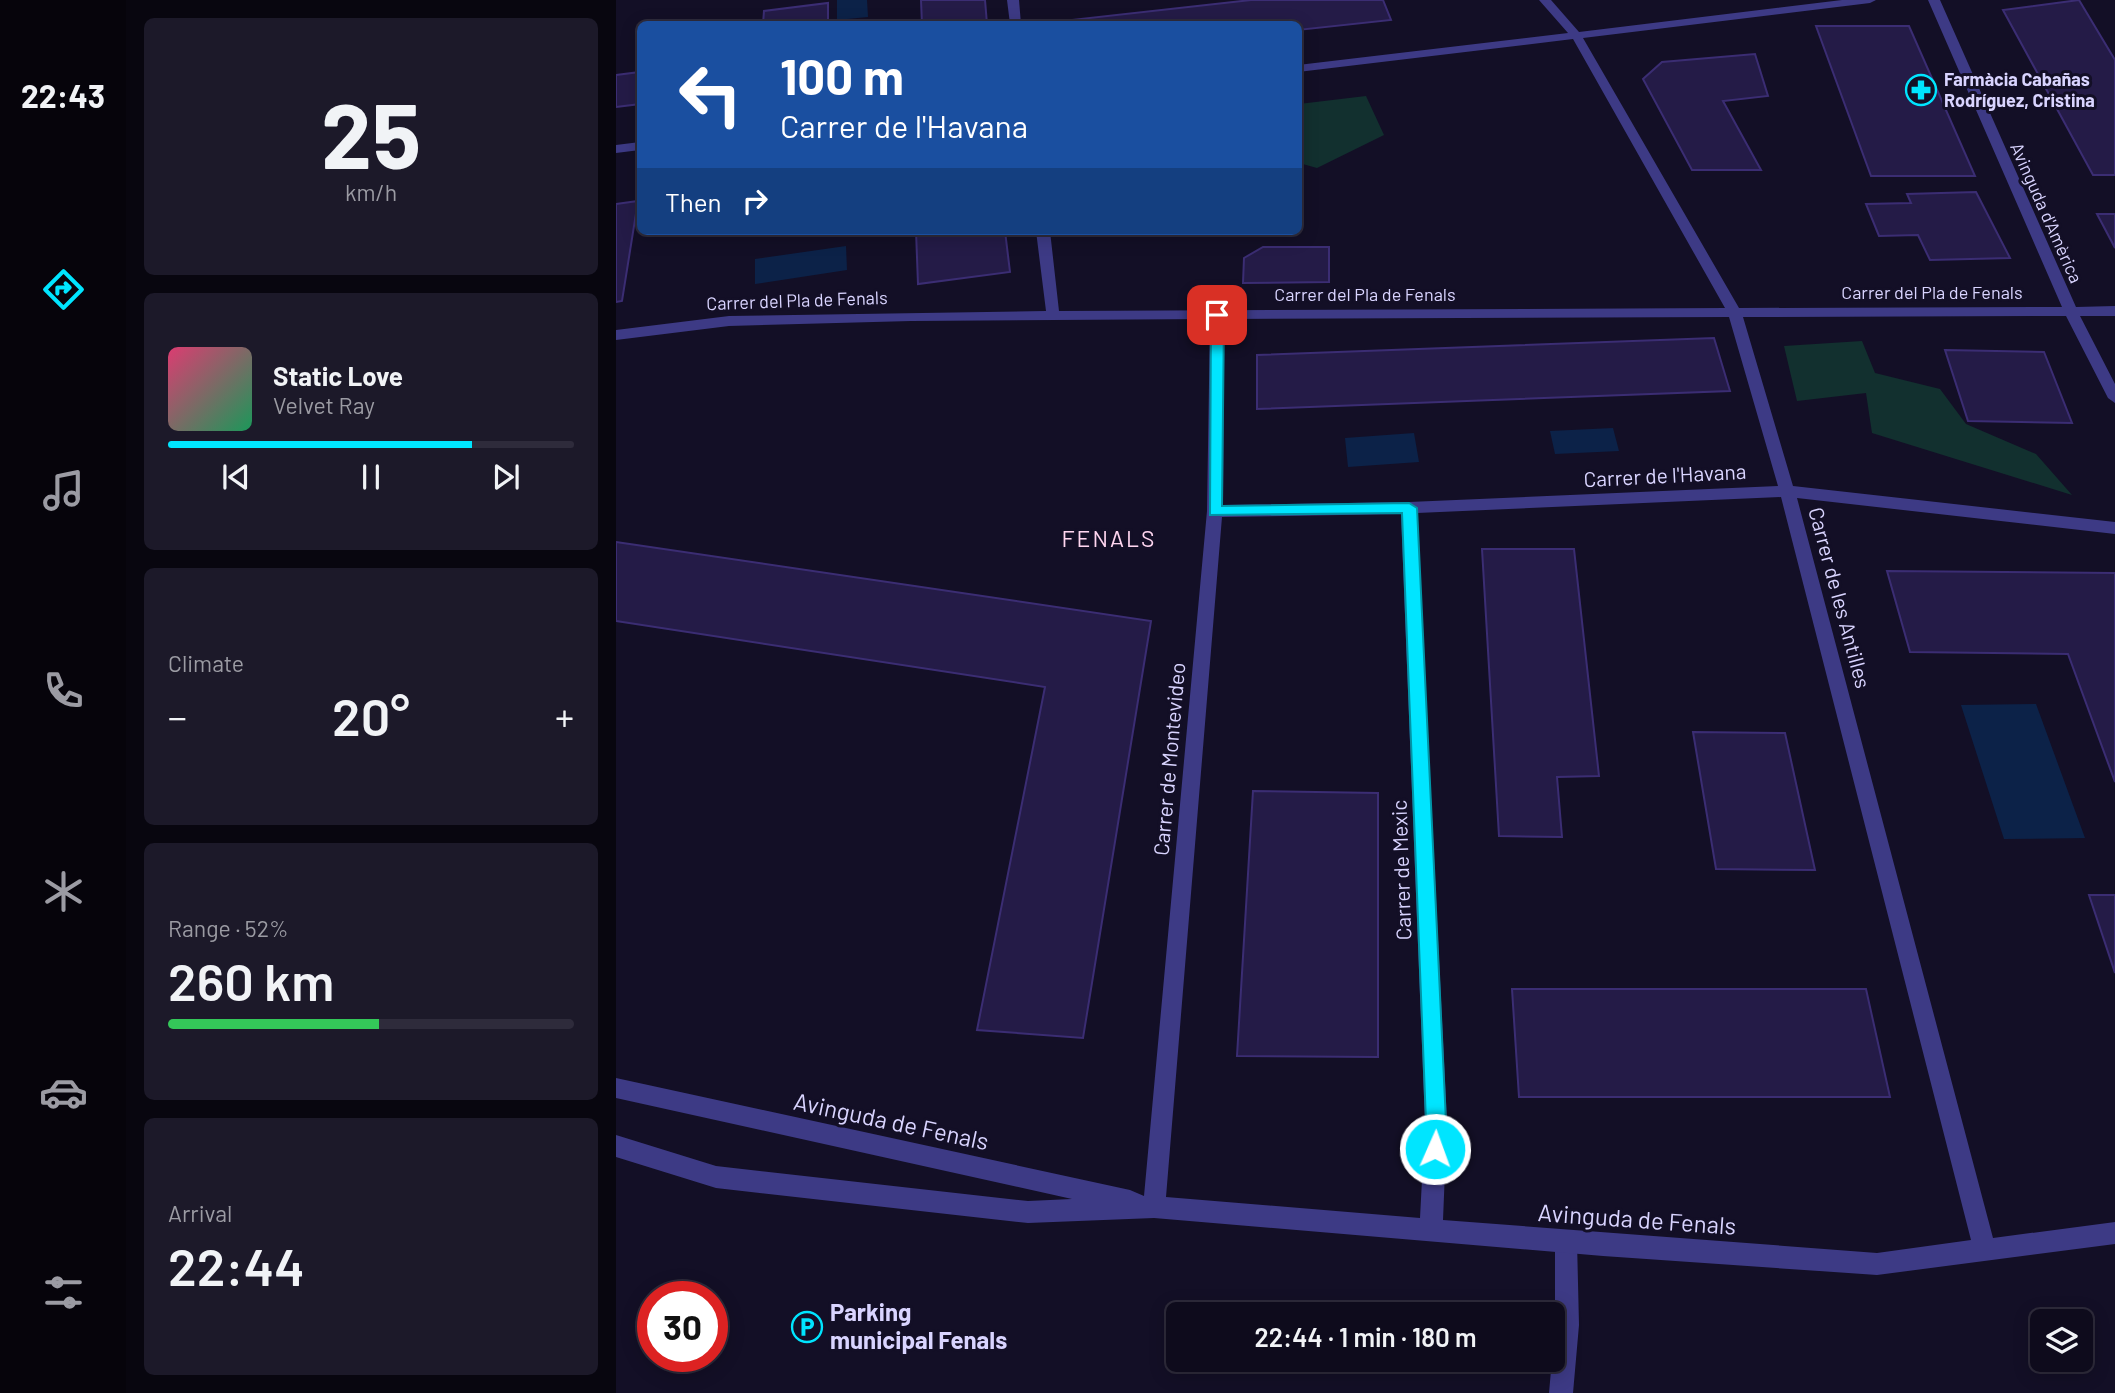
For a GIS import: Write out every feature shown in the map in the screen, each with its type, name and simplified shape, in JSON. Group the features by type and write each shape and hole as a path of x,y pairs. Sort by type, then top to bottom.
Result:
{"street":[{"path":"1013,0 1016,21"},
{"name":"Carrer de les Antilles","path":"1545,0 1576,35 1735,313 1787,491 1985,1250"},
{"path":"1302,69 1870,0"},
{"name":"Avinguda d'Amèrica","path":"1934,0 2071,312 2115,398"},
{"path":"616,149 637,146"},
{"path":"1043,235 1053,315"},
{"name":"Carrer del Pla de Fenals","path":"616,335 729,321 1053,315 2115,311"},
{"name":"Carrer de Montevideo","path":"1154,1207 1215,511 1217,315"},
{"name":"Carrer de l'Havana","path":"1215,511 1409,508 1787,491 2115,528"},
{"name":"Carrer de Mexic","path":"1409,508 1436,1122 1431,1230"},
{"name":"Avinguda de Fenals","path":"616,1088 1154,1207"},
{"name":"Avinguda de Fenals","path":"616,1146 716,1177 1028,1212 1154,1207 1877,1264 2115,1233"},
{"path":"1561,1393 1567,1325 1566,1241"}],"green space":[{"path":"1366,96 1384,135 1317,168 1302,164 1302,104"},
{"path":"1862,341 1875,373 1940,389 1966,424 2036,454 2072,495 1872,433 1866,393 1797,401 1784,346"}],"water":[{"path":"837,0 867,0 868,17 837,20"},
{"path":"846,246 847,270 755,284 755,259"},
{"path":"1613,428 1619,451 1555,454 1550,431"},
{"path":"1414,433 1419,462 1348,467 1345,438"},
{"path":"2036,704 2085,838 2004,839 1961,705"}],"building":[{"path":"921,0 985,0 987,21 922,21"},
{"path":"1251,0 1383,0 1391,20 1302,30 1302,21 1071,20"},
{"path":"2079,0 2115,60 2115,175 2093,175 2003,10"},
{"path":"828,3 828,21 763,21 764,11"},
{"path":"1816,26 1909,26 1975,176 1871,176"},
{"path":"1755,54 1768,96 1723,101 1761,170 1692,170 1643,79 1662,62"},
{"path":"637,72 637,104 616,107 616,75"},
{"path":"1976,192 2010,258 1930,260 1918,235 1879,236 1866,204 1911,203 1907,194"},
{"path":"637,201 622,301 616,302 616,204"},
{"path":"2097,214 2115,214 2115,248"},
{"path":"916,235 1005,235 1010,272 918,284"},
{"path":"1263,247 1329,247 1329,282 1243,283 1244,258"},
{"path":"1714,338 1730,391 1257,409 1257,355"},
{"path":"1945,350 2044,352 2072,423 1968,421"},
{"path":"616,542 1151,621 1083,1038 977,1030 1045,687 616,621"},
{"path":"1482,549 1574,549 1599,776 1557,777 1562,837 1499,836"},
{"path":"1887,571 2115,573 2115,782 2068,654 1910,652"},
{"path":"1693,732 1785,733 1815,870 1716,869"},
{"path":"1253,791 1378,793 1378,1057 1237,1056"},
{"path":"2089,895 2115,895 2115,973"},
{"path":"1512,989 1866,989 1890,1097 1519,1097"}],"place":[{"name":"Farmàcia Cabañas Rodríguez, Cristina","path":"1921,90"},
{"name":"Parking municipal Fenals","path":"807,1327"}],"district":[{"name":"FENALS","path":"1109,539"}],"route":[{"path":"1217,315 1215,511 1409,508 1435,1149"}]}
